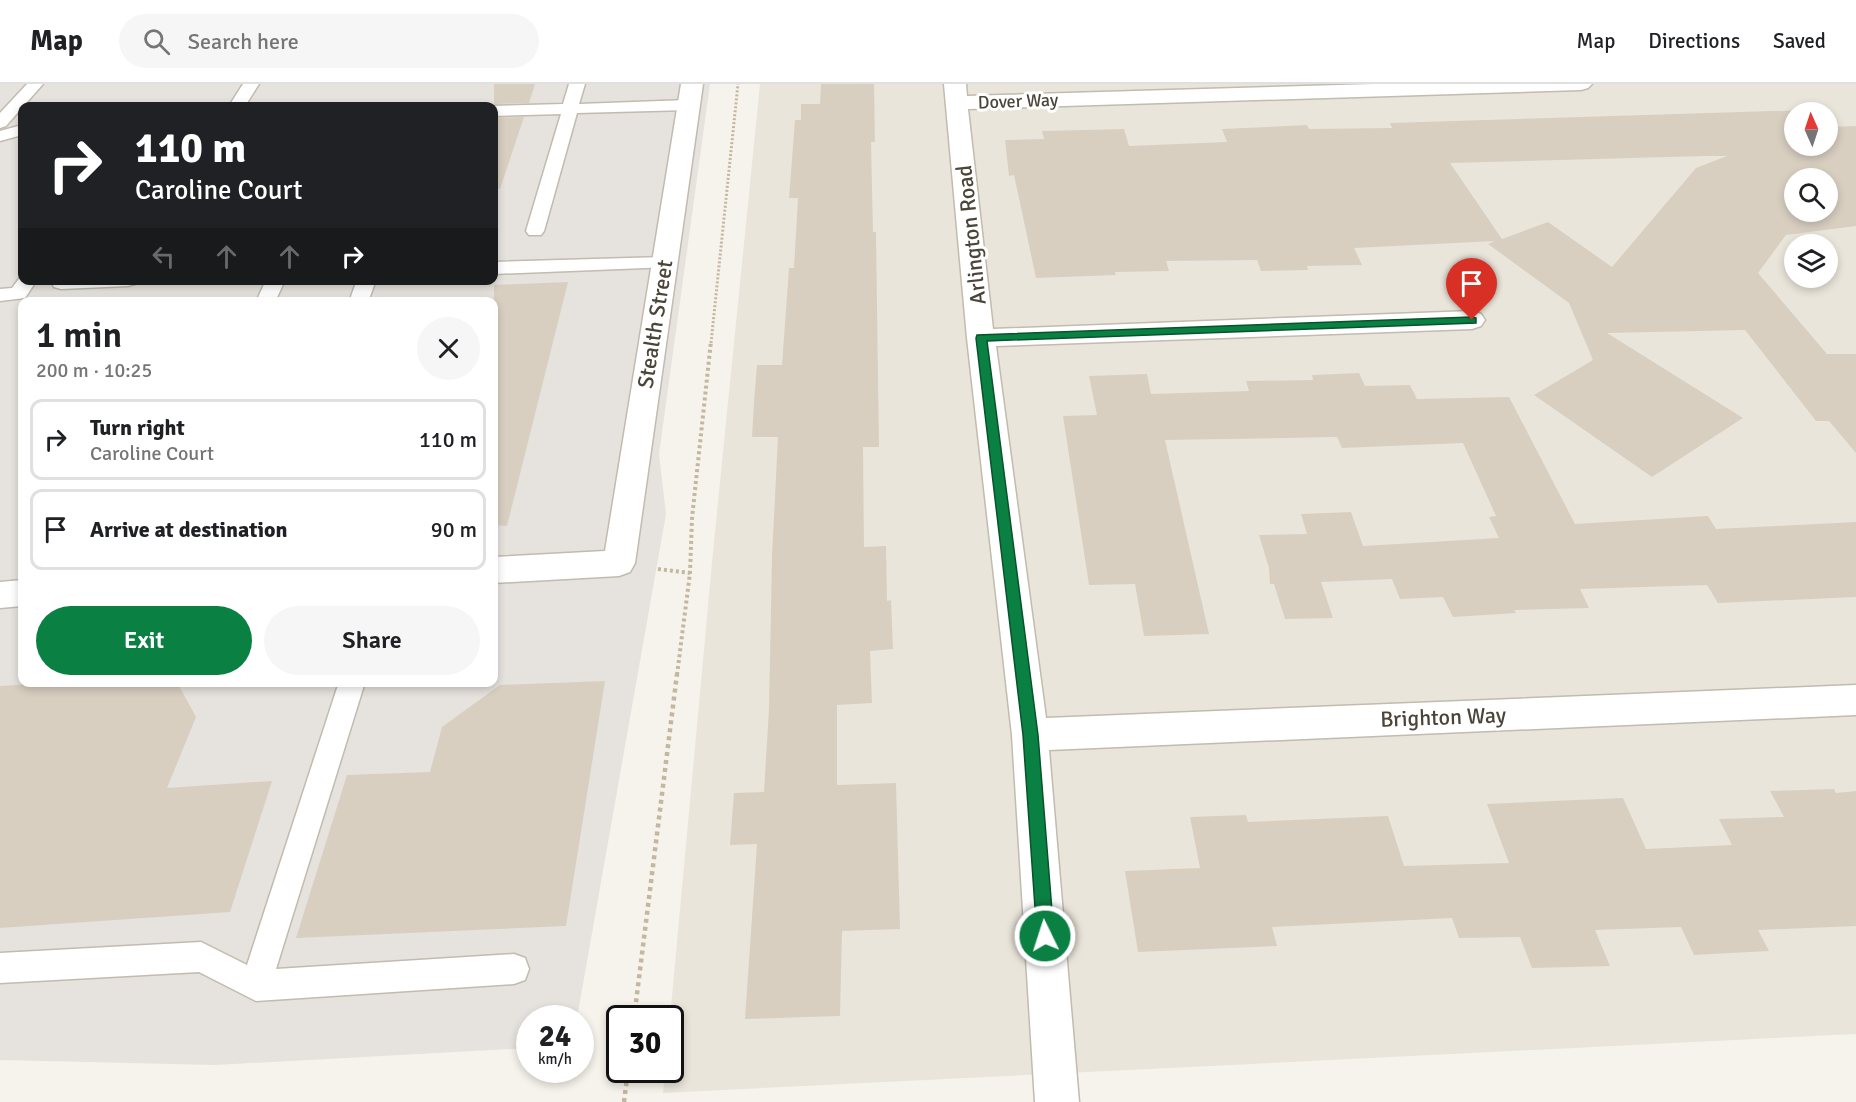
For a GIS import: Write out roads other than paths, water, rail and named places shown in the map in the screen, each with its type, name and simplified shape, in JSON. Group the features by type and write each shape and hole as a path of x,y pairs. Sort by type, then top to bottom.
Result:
{"street":[{"name":"Dover Way","path":"957,94 1581,84"},
{"name":"Arlington Road","path":"957,94 981,338 1030,735 1057,1102"},
{"name":"Stealth Street","path":"498,570 619,563 690,95"},
{"path":"981,338 1472,320"},
{"path":"0,595 18,594"},
{"name":"Brighton Way","path":"1030,735 1856,700"}],"lane":[{"path":"19,102 36,84"},
{"path":"240,102 251,84"},
{"path":"535,231 577,84"},
{"path":"498,111 570,108 690,95"},
{"path":"0,123 18,104"},
{"path":"0,136 18,131"},
{"path":"0,143 18,145"},
{"path":"498,268 664,263"},
{"path":"0,295 18,294 24,285"},
{"path":"256,986 350,687"},
{"path":"0,968 201,957 256,986 514,969"}]}
